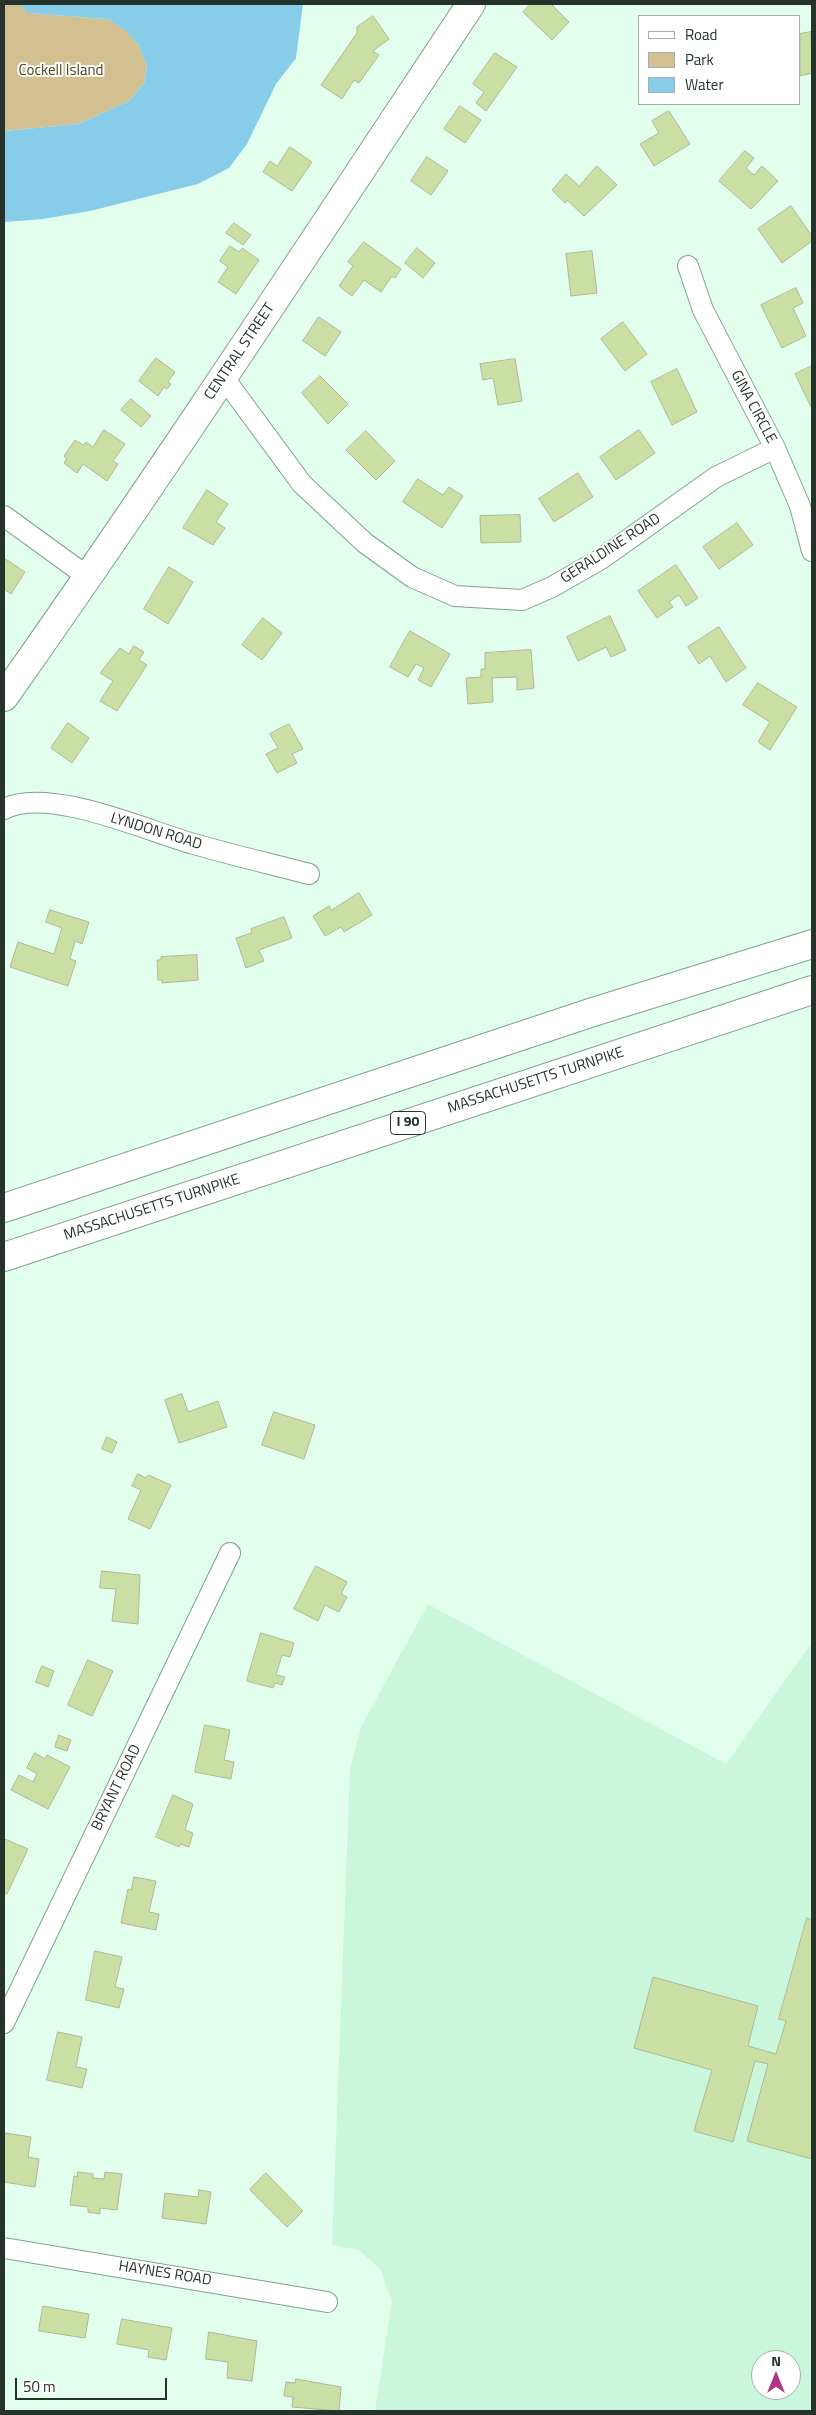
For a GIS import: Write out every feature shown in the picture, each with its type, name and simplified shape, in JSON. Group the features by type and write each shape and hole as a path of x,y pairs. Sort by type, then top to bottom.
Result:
{"main road":[{"name":"CENTRAL STREET","path":"4,697 224,378 471,4"},
{"path":"4,1208 593,1012 812,944"},
{"name":"MASSACHUSETTS TURNPIKE","path":"4,1256 812,990"}],"street":[{"name":"GINA CIRCLE","path":"688,266 702,310 775,448 800,506 812,551"},
{"name":"GERALDINE ROAD","path":"224,378 309,491 365,543 381,555 412,577 455,596 522,600 552,587 601,558 716,477 775,448"},
{"path":"4,516 88,577"},
{"name":"LYNDON ROAD","path":"4,809 26,802 82,810 122,820 196,844 309,874"},
{"name":"BRYANT ROAD","path":"4,2023 230,1553"},
{"name":"HAYNES ROAD","path":"4,2248 327,2302"}],"shaded area":[{"path":"428,1604 726,1764 812,1642 812,2411 375,2411 392,2301 380,2269 359,2250 332,2245 350,1769 361,1727"}],"green space":[{"name":"Cockell Island","path":"4,4 20,4 29,13 107,19 126,30 138,44 147,66 144,83 129,101 78,124 4,131"}],"water":[{"path":"20,4 303,4 296,58 276,84 247,144 229,168 198,184 90,211 43,219 4,222 4,131 78,124 129,101 144,83 147,66 138,44 125,30 107,19 28,13"}],"building":[{"path":"531,4 553,4 569,22 552,40 523,12"},
{"path":"373,16 389,39 373,51 379,55 359,83 354,80 342,99 321,85 357,33 357,27"},
{"path":"811,32 812,73 801,76 801,34"},
{"path":"495,53 517,67 486,111 476,103 484,92 473,84"},
{"path":"460,106 481,120 465,143 444,129"},
{"path":"669,111 690,144 654,166 640,144 659,133 652,121"},
{"path":"290,147 312,162 292,191 263,172 270,161 277,166"},
{"path":"745,151 754,158 746,168 754,175 762,166 778,181 751,209 719,181"},
{"path":"427,157 448,171 431,195 411,181"},
{"path":"597,166 617,185 584,216 567,200 565,203 552,190 566,174 579,186"},
{"path":"791,206 812,236 812,241 782,263 758,229"},
{"path":"234,223 251,235 243,245 226,233"},
{"path":"364,242 401,269 395,278 392,276 381,292 364,280 352,296 339,286 353,266 348,262"},
{"path":"230,246 239,252 242,248 259,260 236,294 218,282 228,267 220,261"},
{"path":"417,248 435,263 423,278 405,263"},
{"path":"592,251 597,293 571,296 566,254"},
{"path":"796,288 803,303 793,308 806,336 782,348 761,305"},
{"path":"319,317 341,332 325,356 303,341"},
{"path":"623,322 647,354 625,371 601,339"},
{"path":"156,358 175,372 168,382 171,384 167,389 164,387 158,396 139,381"},
{"path":"515,359 522,401 498,405 493,378 483,380 480,364"},
{"path":"812,366 812,409 795,374"},
{"path":"677,369 697,412 672,425 651,382"},
{"path":"320,376 348,404 328,424 302,393"},
{"path":"131,399 151,416 141,427 121,410"},
{"path":"104,430 125,444 113,461 118,464 107,481 83,464 77,473 64,463 67,459 64,456 75,440 83,445 86,442 93,447"},
{"path":"639,430 655,453 616,480 600,457"},
{"path":"366,431 395,461 376,480 346,450"},
{"path":"578,473 593,497 554,522 539,499"},
{"path":"418,479 443,495 449,487 463,496 442,528 403,502"},
{"path":"207,490 228,504 216,522 225,528 213,545 183,528"},
{"path":"520,515 521,542 481,543 480,516"},
{"path":"737,523 753,545 719,569 703,547"},
{"path":"4,558 25,572 11,594 4,589"},
{"path":"676,565 698,598 686,606 679,595 669,602 673,607 657,618 638,591"},
{"path":"169,567 193,582 168,624 144,609"},
{"path":"610,616 626,650 611,657 606,647 578,661 567,637"},
{"path":"263,618 282,633 262,660 242,645"},
{"path":"719,627 746,668 726,682 710,656 699,664 688,647"},
{"path":"410,631 450,654 431,687 418,680 424,668 416,664 408,677 390,667"},
{"path":"134,646 144,652 139,660 147,665 117,711 100,701 113,681 100,673 120,648 129,654"},
{"path":"531,650 534,688 517,690 517,677 492,678 493,702 468,704 466,678 481,677 481,669 485,669 485,653"},
{"path":"758,683 797,707 770,750 758,742 770,722 743,705"},
{"path":"68,723 89,738 72,763 51,748"},
{"path":"289,724 303,749 292,754 297,763 277,773 266,754 278,748 270,734"},
{"path":"359,893 372,915 344,932 341,927 325,936 313,916 329,906 331,910"},
{"path":"50,910 89,922 82,944 75,941 70,959 76,961 68,986 10,967 18,942 54,954 62,928 46,922"},
{"path":"284,917 292,938 259,950 264,961 246,968 236,938 252,933 251,929"},
{"path":"197,955 198,980 162,983 162,980 158,980 157,960 161,960 161,957"},
{"path":"182,1394 188,1412 218,1401 227,1427 179,1443 165,1400"},
{"path":"274,1412 315,1425 304,1459 262,1445"},
{"path":"107,1437 117,1442 112,1453 102,1449"},
{"path":"138,1474 146,1478 148,1475 171,1485 150,1529 128,1519 141,1490 132,1486"},
{"path":"316,1566 347,1582 341,1594 347,1597 339,1612 325,1605 318,1621 294,1609"},
{"path":"102,1571 140,1575 138,1624 112,1621 116,1589 100,1588"},
{"path":"261,1633 294,1643 290,1657 282,1655 276,1675 285,1677 282,1685 275,1683 273,1688 247,1681"},
{"path":"88,1660 113,1671 92,1716 68,1705"},
{"path":"42,1666 54,1671 48,1687 36,1682"},
{"path":"205,1725 230,1730 224,1760 234,1762 231,1779 195,1772"},
{"path":"59,1735 71,1740 67,1751 55,1747"},
{"path":"35,1753 45,1759 47,1755 70,1767 48,1809 11,1790 19,1775 33,1782 37,1774 27,1768"},
{"path":"173,1795 193,1804 185,1830 193,1833 189,1847 180,1844 179,1847 156,1837"},
{"path":"5,1839 28,1849 7,1894 4,1893"},
{"path":"134,1877 156,1881 149,1912 159,1914 156,1930 121,1923 128,1889 131,1890"},
{"path":"807,1918 812,1920 812,2159 747,2141 768,2064 755,2061 733,2142 694,2131 712,2070 634,2048 653,1977 758,2006 748,2046 776,2054 786,2021 779,2019"},
{"path":"95,1951 122,1957 115,1987 124,1989 119,2008 86,2000"},
{"path":"58,2032 82,2037 76,2067 87,2069 82,2088 47,2080"},
{"path":"5,2133 31,2137 28,2157 39,2159 35,2187 4,2182"},
{"path":"78,2172 93,2174 93,2178 104,2179 105,2172 122,2174 117,2210 100,2208 100,2214 88,2212 88,2207 70,2205 74,2176 77,2177"},
{"path":"266,2173 303,2211 287,2227 250,2190"},
{"path":"199,2190 211,2192 206,2224 162,2218 165,2193 198,2197"},
{"path":"43,2306 89,2314 85,2338 39,2331"},
{"path":"122,2319 172,2328 166,2360 148,2357 149,2350 117,2344"},
{"path":"209,2332 257,2341 252,2381 227,2378 228,2362 206,2359"},
{"path":"296,2379 341,2387 339,2411 292,2407 293,2397 284,2396 286,2382 295,2383"}]}
